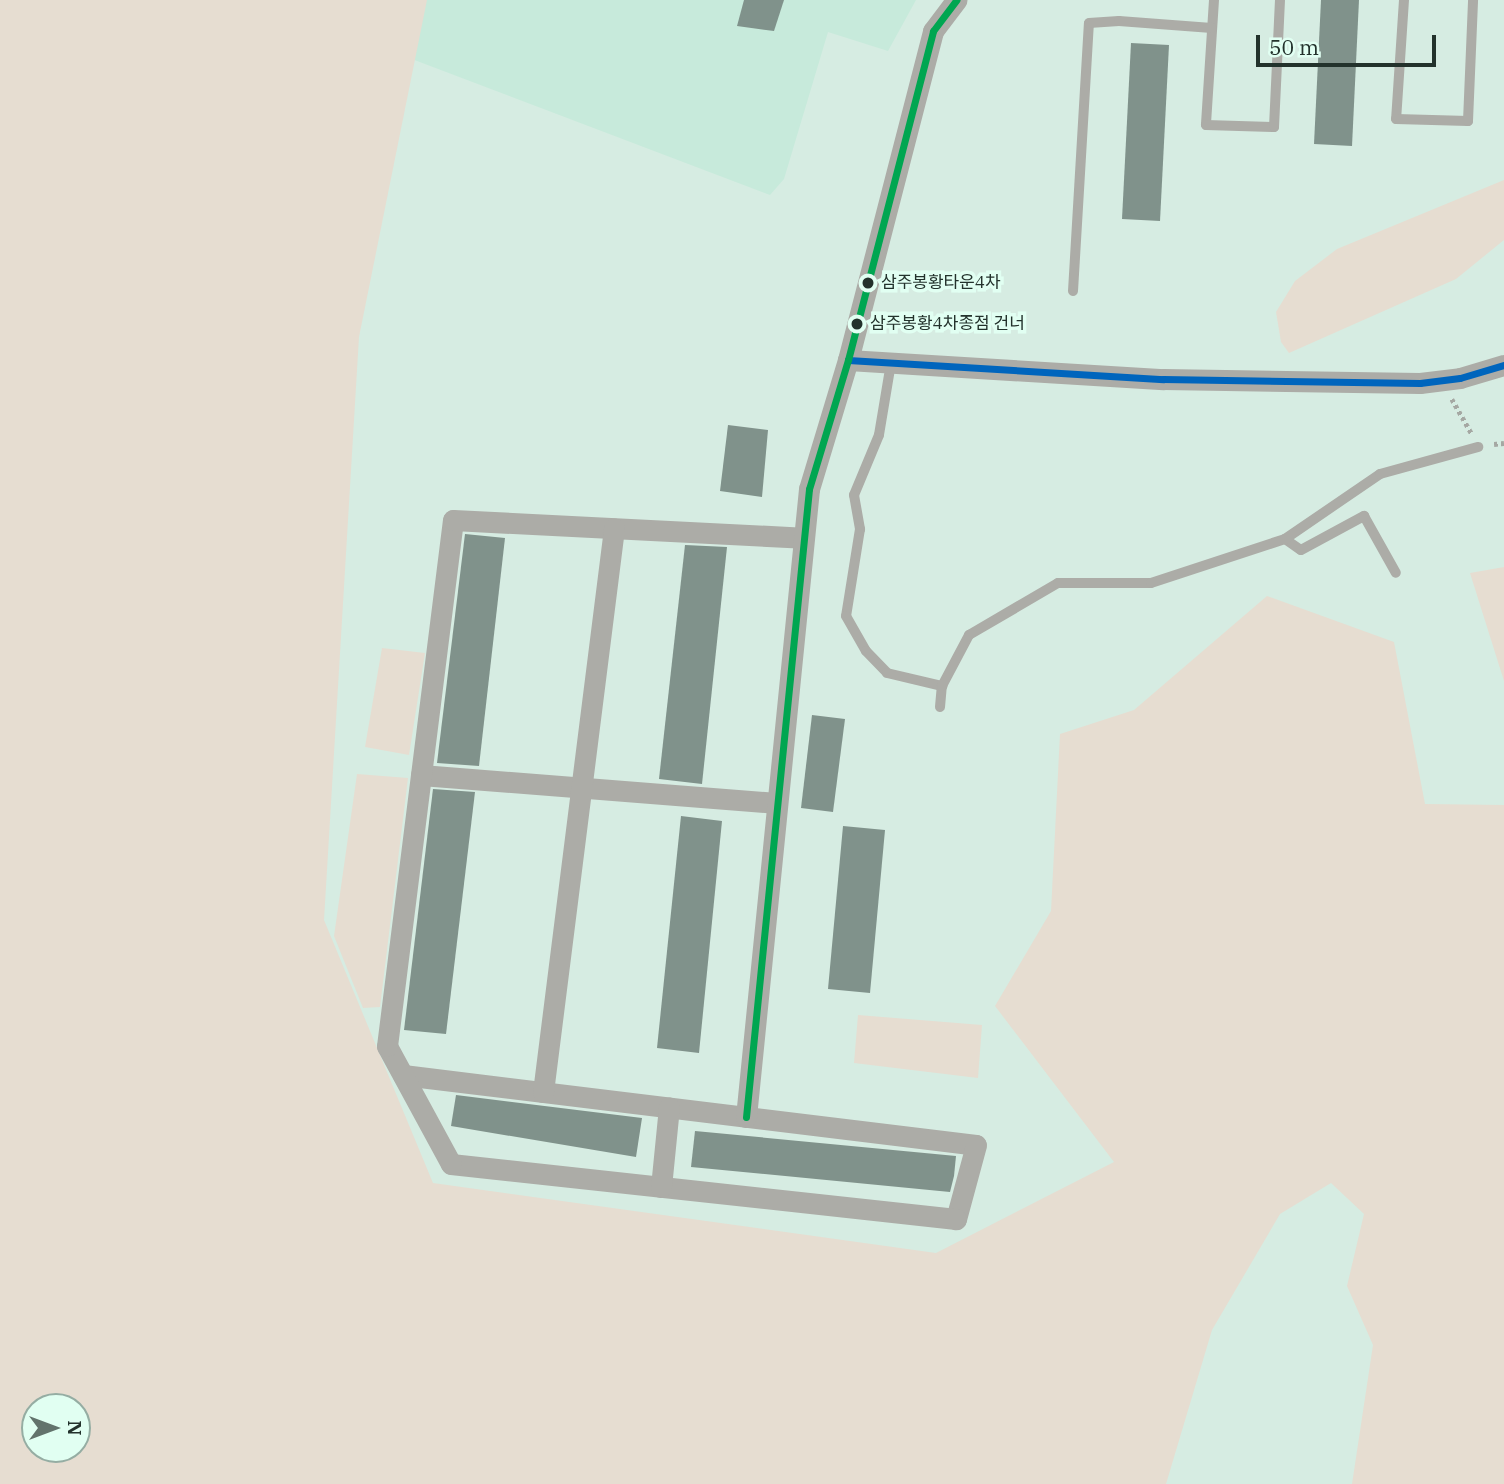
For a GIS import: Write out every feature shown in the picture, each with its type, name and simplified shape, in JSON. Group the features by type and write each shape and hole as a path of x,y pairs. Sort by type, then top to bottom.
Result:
{"street":[{"path":"746,1117 793,621 809,489 848,360 933,31 956,0"},
{"path":"848,360 1163,379 1420,383 1504,365"},
{"path":"403,1075 976,1145 957,1219 451,1164 387,1046 453,520 803,538"},
{"path":"543,1092 614,528"},
{"path":"421,775 777,803"},
{"path":"662,1187 669,1108"}],"lane":[{"path":"1214,0 1206,125 1274,127 1280,0"},
{"path":"1404,0 1396,118 1468,121 1473,0"},
{"path":"1073,291 1089,23 1119,20 1212,28"},
{"path":"891,363 879,435 854,495 860,529 846,616 866,651 887,673 942,686"},
{"path":"940,707 942,686 969,635 1058,583 1151,583 1285,539 1380,474 1478,447"},
{"path":"1285,539 1301,550 1364,516 1396,573"}],"path":[{"path":"1441,380 1478,447 1504,443"}],"shaded area":[{"path":"0,0 427,0 359,337 324,920 433,1183 936,1253 1114,1162 995,1006 1051,911 1060,734 1134,710 1267,596 1394,642 1425,804 1504,805 1504,1484 1352,1484 1373,1345 1347,1286 1364,1214 1331,1183 1280,1214 1212,1330 1166,1484 0,1484"},
{"path":"384,0 916,0 888,51 828,32 784,179 770,195 396,53"},
{"path":"1504,180 1504,240 1456,279 1289,353 1281,342 1276,312 1295,281 1337,249"},
{"path":"1504,567 1504,681 1470,573"},
{"path":"382,648 425,653 409,755 365,747"},
{"path":"357,774 408,778 380,1007 363,1008 334,936"},
{"path":"858,1015 982,1025 978,1078 854,1063"}],"building":[{"path":"744,0 784,0 774,31 737,26"},
{"path":"1321,0 1359,0 1352,146 1314,144"},
{"path":"1131,43 1169,45 1160,221 1122,219"},
{"path":"728,425 768,430 762,497 720,491"},
{"path":"465,534 505,538 479,766 437,763"},
{"path":"685,545 727,547 702,784 659,779"},
{"path":"812,715 845,719 833,812 801,808"},
{"path":"433,789 475,792 446,1034 404,1030"},
{"path":"681,816 722,821 699,1053 657,1048"},
{"path":"843,826 885,830 870,993 828,989"},
{"path":"456,1095 642,1118 636,1157 451,1126"},
{"path":"695,1131 956,1156 954,1176 950,1192 691,1167"}],"transit line":[{"path":"746,1117 809,489 848,360 933,31 956,0"},
{"path":"848,360 1163,379 1420,383 1460,378 1504,365"}],"place":[{"name":"삼주봉황타운4차","path":"868,283"},
{"name":"삼주봉황4차종점 건너","path":"857,324"}]}
